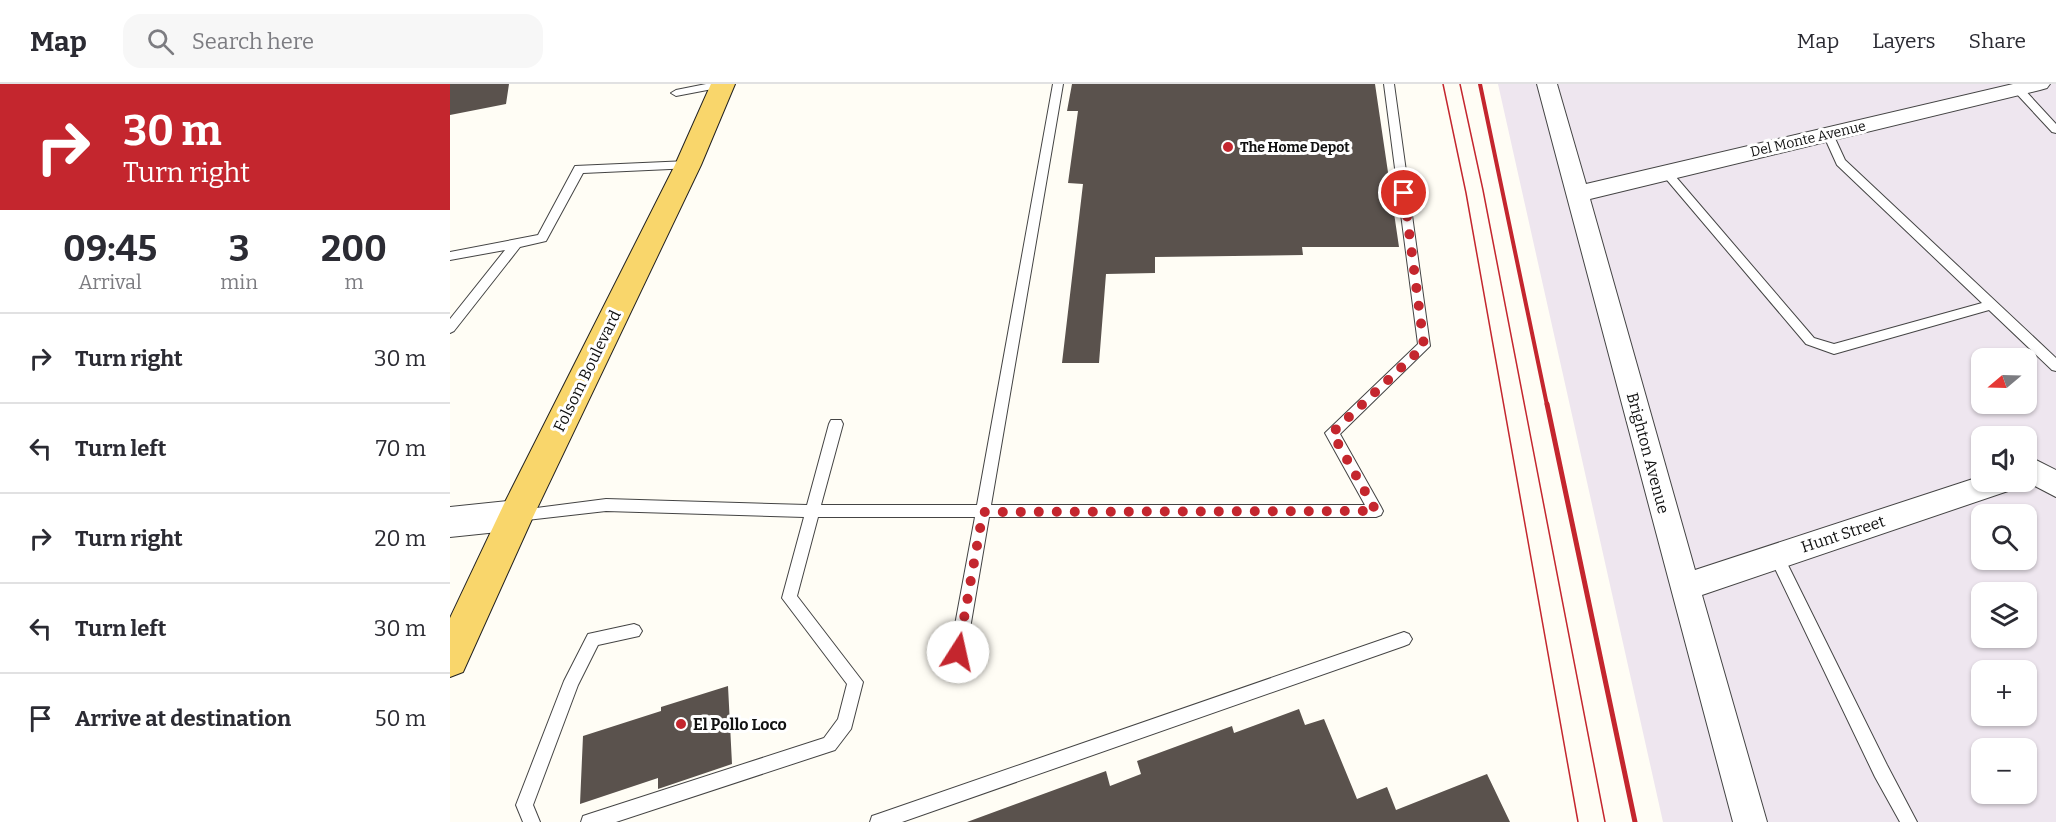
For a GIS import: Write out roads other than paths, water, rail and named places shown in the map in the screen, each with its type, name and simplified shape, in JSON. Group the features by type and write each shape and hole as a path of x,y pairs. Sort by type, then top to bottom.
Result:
{"main road":[{"name":"Folsom Boulevard","path":"450,659 516,515 688,165 723,84"}],"street":[{"name":"Brighton Avenue","path":"1547,84 1750,822"},
{"name":"Del Monte Avenue","path":"1577,194 2040,84"},
{"path":"2037,473 2056,485"},
{"name":"Hunt Street","path":"1685,587 1971,492"},
{"path":"450,522 516,515"}],"lane":[{"path":"676,93 723,84"},
{"path":"958,652 1058,84"},
{"path":"516,515 606,505 814,511 1376,511 1332,433 1424,346 1389,84"},
{"path":"2018,89 2056,130"},
{"path":"1828,134 1841,162 2056,366"},
{"path":"450,256 542,238 579,169 688,165"},
{"path":"1666,173 1810,341 1833,349 1992,305"},
{"path":"450,328 516,243"},
{"path":"589,822 829,744 845,723 855,682 789,598 836,424"},
{"path":"1776,556 1881,771 1910,822"},
{"path":"532,822 524,806 572,681 593,639 634,632"},
{"path":"879,822 1404,639"}],"tram line":[{"path":"1443,84 1466,193 1578,822"},
{"path":"1460,84 1483,190 1605,822"}],"railway":[{"path":"1480,84 1547,405"},
{"path":"1547,404 1635,822"}],"place":[{"name":"The Home Depot","path":"1228,147"},
{"name":"El Pollo Loco","path":"681,724"}]}
